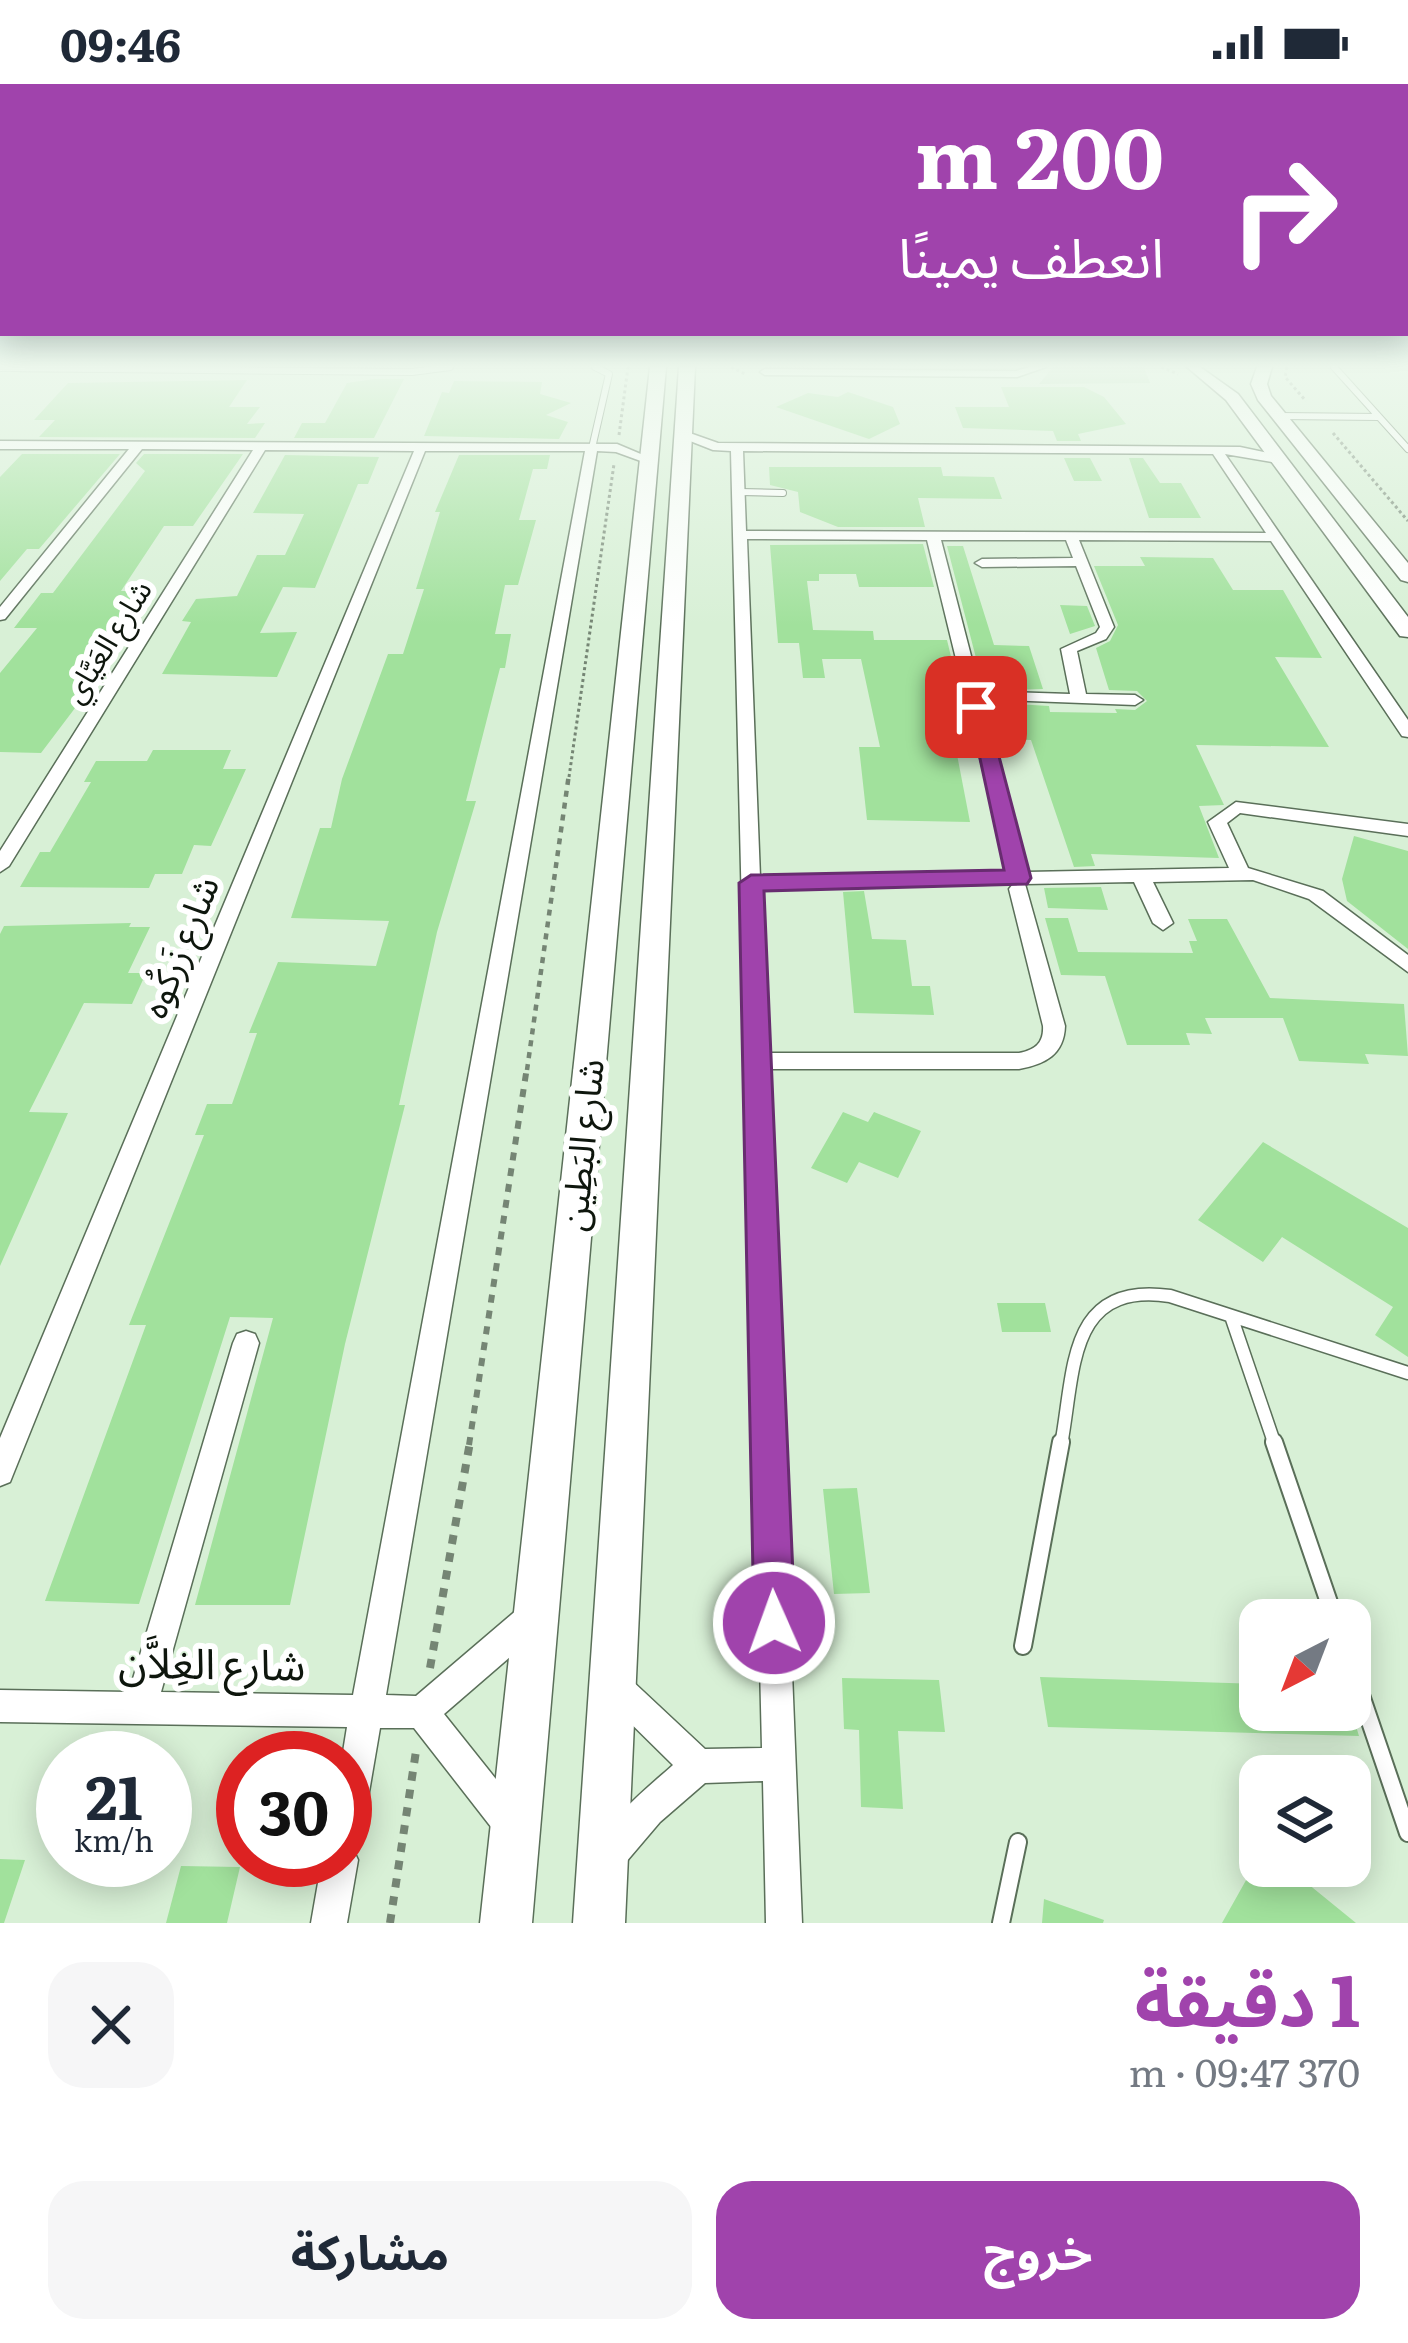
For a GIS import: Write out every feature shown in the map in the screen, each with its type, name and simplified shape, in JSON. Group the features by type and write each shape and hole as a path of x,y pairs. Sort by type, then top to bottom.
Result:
{"main road":[{"name":"شارع البَطِين","path":"506,1923 666,453"},
{"name":"شارع البَطِين","path":"599,1923 667,453"},
{"path":"1273,453 1408,631"},
{"path":"1309,453 1408,576"}],"street":[{"path":"0,616 132,453"},
{"name":"شارع العَيَّاي","path":"0,866 257,453"},
{"name":"شارع زَركُوه","path":"0,1472 419,453"},
{"path":"364,1731 604,453"},
{"path":"729,453 739,491 784,1923"},
{"path":"1218,453 1408,732"},
{"path":"1249,453 1278,459"},
{"path":"740,535 1276,537"},
{"path":"757,1061 1018,1061 1048,1050 1054,1026 933,536"},
{"path":"1071,536 1107,627 1101,636 1070,650 1079,699"},
{"path":"982,563 1081,562"},
{"path":"1010,697 1135,700"},
{"path":"1241,874 1217,822 1236,807 1408,830"},
{"path":"751,883 1019,884 1241,874 1305,889 1408,965"},
{"path":"1141,876 1162,923"},
{"path":"140,1708 247,1343"},
{"path":"515,1832 422,1712 483,1665 537,1612"},
{"path":"613,1683 652,1727 698,1766"},
{"name":"شارع الغِلاَّن","path":"0,1706 422,1712"},
{"path":"602,1865 648,1810 698,1766 779,1764"},
{"path":"329,1923 335,1887"}],"lane":[{"path":"739,491 783,493"},
{"path":"1023,1646 1088,1317 1114,1298 1150,1292 1408,1373"},
{"path":"1232,1316 1328,1599"},
{"path":"1371,1725 1408,1833"},
{"path":"1001,1923 1018,1841"}],"path":[{"path":"390,1923 488,1338 604,453"},
{"path":"1350,453 1408,521"}],"building":[{"path":"22,454 120,454 39,549 27,549 0,581 0,477"},
{"path":"144,454 243,454 193,526 164,526 121,591 151,591 100,675 41,753 0,752 0,673 37,628 14,628 41,593 53,593 145,471 136,463"},
{"path":"285,455 379,457 368,484 358,484 315,588 283,587 260,633 297,632 277,677 162,674 191,622 182,621 196,599 237,596 257,555 285,555 304,514 253,513"},
{"path":"459,455 550,455 547,469 533,469 519,520 536,520 518,585 505,585 495,634 511,634 505,668 500,668 466,801 476,801 437,932 399,1105 405,1105 345,1344 290,1605 195,1605 273,1318 230,1317 139,1604 45,1601 146,1325 129,1325 204,1135 195,1135 207,1104 232,1104 257,1033 249,1033 278,962 376,966 389,921 291,918 320,828 331,828 342,779 388,654 403,654 424,589 416,589 440,512 435,512"},
{"path":"1064,458 1090,458 1102,481 1074,481"},
{"path":"1129,458 1143,458 1160,483 1181,483 1201,518 1149,518"},
{"path":"769,467 941,467 943,476 994,477 1002,499 918,498 925,527 838,527 800,512 798,492 770,485"},
{"path":"923,544 934,587 859,587 856,574 819,574 819,581 807,581 813,630 873,631 874,640 947,640 971,739 954,739 970,822 867,820 859,747 880,747 861,659 822,659 825,678 803,678 799,643 778,643 770,545"},
{"path":"947,546 963,546 994,645 1029,646 1043,689 1004,690 1002,703 1049,706 1050,712 1117,713 1115,709 1135,710 1147,701 1137,691 1109,690 1096,648 1110,641 1118,625 1094,566 1145,566 1140,557 1213,558 1233,590 1283,590 1322,658 1275,657 1329,747 1196,745 1224,805 1199,806 1219,858 1091,854 1095,866 1074,867 1031,740 997,739"},
{"path":"1060,605 1087,606 1095,626 1070,634"},
{"path":"153,750 231,750 223,769 246,769 211,846 194,845 182,874 155,874 149,888 20,887 40,852 50,852 91,782 84,782 96,761 147,761"},
{"path":"1354,836 1408,851 1408,949 1347,901 1342,879"},
{"path":"1101,887 1108,910 1048,908 1044,888"},
{"path":"864,891 872,939 906,940 912,986 930,986 934,1015 854,1013 843,892"},
{"path":"1045,918 1068,918 1078,952 1193,953 1189,941 1197,941 1188,919 1227,919 1270,998 1404,1004 1408,1056 1365,1054 1369,1064 1299,1061 1283,1018 1205,1018 1212,1034 1186,1033 1190,1045 1127,1045 1105,976 1061,975"},
{"path":"131,923 129,927 150,927 128,973 146,973 132,1004 84,1003 29,1112 68,1113 0,1266 0,934 4,926"},
{"path":"843,1112 868,1122 874,1112 921,1131 898,1178 859,1162 847,1183 811,1168"},
{"path":"1263,1142 1408,1228 1408,1357 1375,1335 1393,1307 1282,1237 1263,1262 1198,1220"},
{"path":"997,1303 1045,1303 1051,1332 1002,1332"},
{"path":"857,1488 870,1593 834,1594 823,1489"},
{"path":"1040,1677 1239,1683 1239,1731 1357,1731 1359,1736 1048,1727"},
{"path":"842,1678 939,1680 945,1732 898,1731 903,1809 861,1807 859,1730 844,1729"},
{"path":"0,1859 25,1860 4,1923 0,1923"},
{"path":"192,1866 216,1867 216,1887 235,1887 227,1923 166,1923 175,1887 192,1887"},
{"path":"1242,1887 1312,1887 1356,1923 1222,1923"},
{"path":"1044,1899 1104,1920 1103,1923 1042,1923"}],"route":[{"path":"774,1623 751,883 1018,878 976,707"}]}
